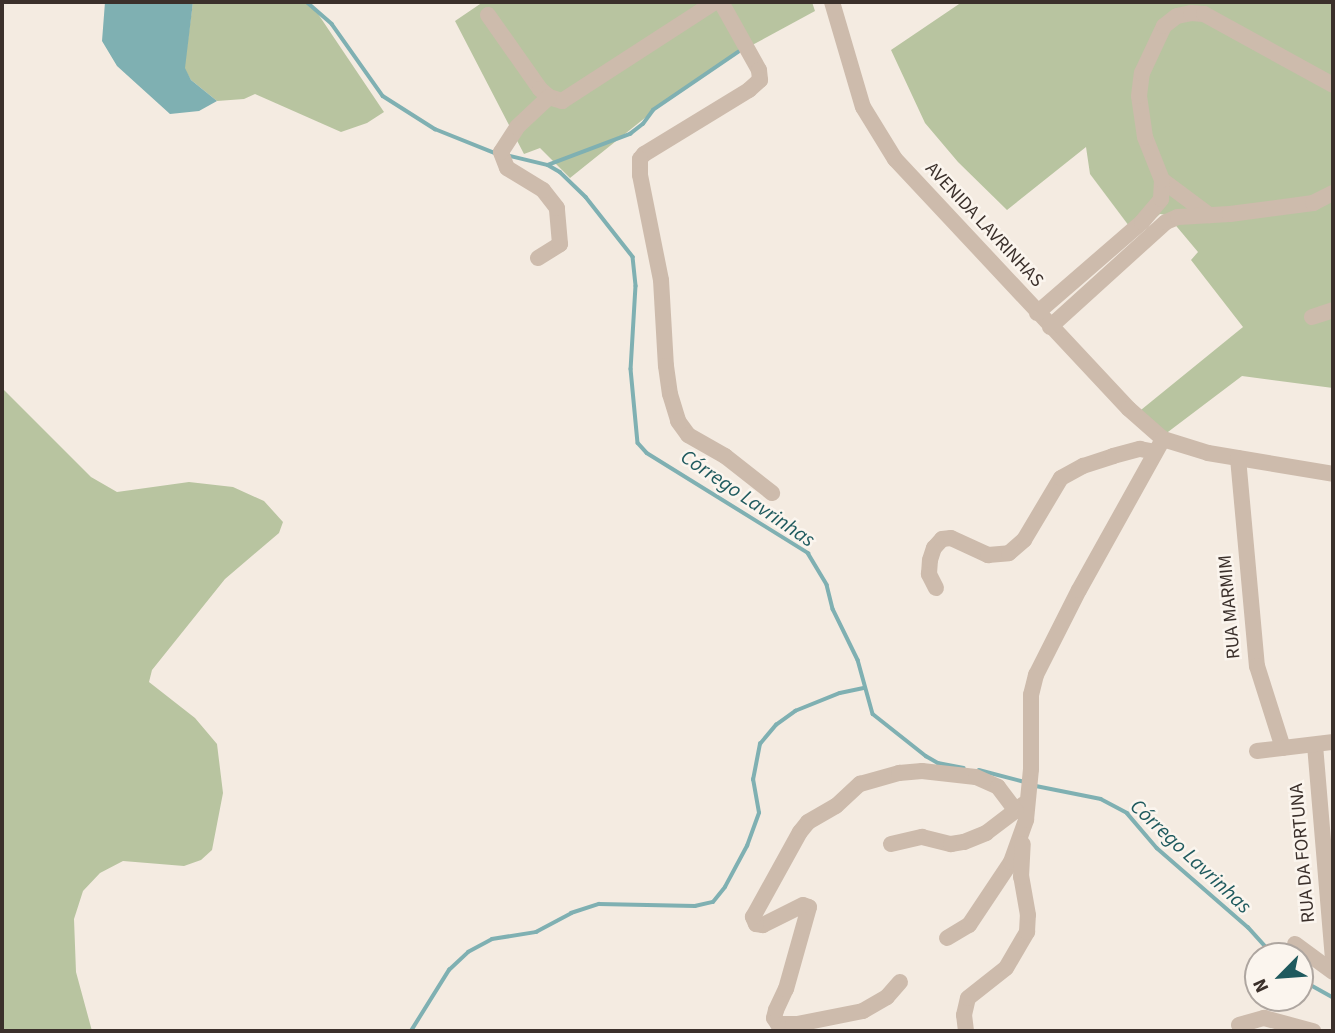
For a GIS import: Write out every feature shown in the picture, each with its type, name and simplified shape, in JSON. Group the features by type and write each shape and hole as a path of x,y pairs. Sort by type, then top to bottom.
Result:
{"street":[{"path":"488,15 530,78 549,97 567,99 715,2"},
{"path":"721,2 759,70 760,80 749,90 644,154 640,159 640,175 662,280 666,366 678,421 688,435 725,456 772,492"},
{"name":"AVENIDA LAVRINHAS","path":"832,2 863,107 895,159 1159,445"},
{"path":"1037,313 1154,210 1161,199 1162,180 1145,137 1139,96 1142,73 1164,26 1177,16 1204,14 1333,85"},
{"path":"538,258 560,244 557,208 543,190 507,168 502,148 517,127 549,97"},
{"path":"1162,180 1209,215"},
{"path":"1050,327 1166,222 1178,217 1313,203 1333,193"},
{"path":"1312,317 1333,310"},
{"path":"966,1031 964,1015 968,998 1006,968 1027,932 1028,915 1021,888 1022,805 1030,774 1031,695 1036,675 1079,590 1159,445"},
{"path":"936,588 929,574 930,560 933,548 942,539 951,538 988,555 1009,553 1024,540 1061,478 1113,456 1159,445 1333,474"},
{"name":"RUA MARMIM","path":"1238,458 1256,666 1283,748"},
{"path":"1257,751 1333,742"},
{"name":"RUA DA FORTUNA","path":"1315,745 1333,958"},
{"path":"900,982 887,997 863,1011 798,1024 778,1024 774,1018 786,989 809,907 803,905 763,925 757,924 753,917 800,832 808,822 836,806 860,783 900,773 922,771 976,777 1022,805"},
{"path":"891,844 922,837 951,844 964,842 986,833 1022,805"},
{"path":"947,938 969,925 1002,879 1022,836"},
{"path":"1314,958 1333,972"},
{"path":"1239,1025 1264,1018 1313,1031"}],"green space":[{"path":"193,2 310,2 384,112 367,123 341,132 255,94 244,99 217,101 191,80 184,68"},
{"path":"483,2 812,2 815,11 743,50 661,105 570,178 540,148 524,154 455,21"},
{"path":"962,2 1333,2 1333,388 1242,376 1160,438 1136,414 1243,327 1191,260 1198,252 1167,215 1160,214 1143,229 1129,226 1090,174 1086,147 1007,210 958,162 925,123 891,50"},
{"path":"2,388 91,477 117,492 189,482 233,487 264,501 283,522 279,533 225,579 152,670 149,682 195,718 217,744 223,793 212,850 201,860 184,866 123,861 100,873 83,891 74,919 76,972 92,1031 2,1031"}],"water":[{"path":"105,2 193,2 185,68 191,80 217,101 199,111 170,114 117,66 102,41"}],"waterway":[{"name":"Córrego Lavrinhas","path":"307,2 332,24 383,96 435,129 495,153"},
{"path":"548,165 630,134 643,124 653,110 738,52"},
{"name":"Córrego Lavrinhas","path":"506,155 548,165 560,172 586,197 633,257 636,286 631,369 638,443 647,453 808,553 827,585 833,609 858,660 873,714 926,756 938,763 964,768"},
{"path":"411,1031 449,970 468,952 492,939 536,932 571,913 599,904 695,906 713,902 725,887 747,846 759,813 753,780 760,744 776,725 795,711 840,693 864,688"},
{"name":"Córrego Lavrinhas","path":"979,770 1025,782"},
{"name":"Córrego Lavrinhas","path":"1036,786 1101,799 1127,813 1157,848 1248,927 1261,942"},
{"name":"Córrego Lavrinhas","path":"1314,987 1333,997"}]}
